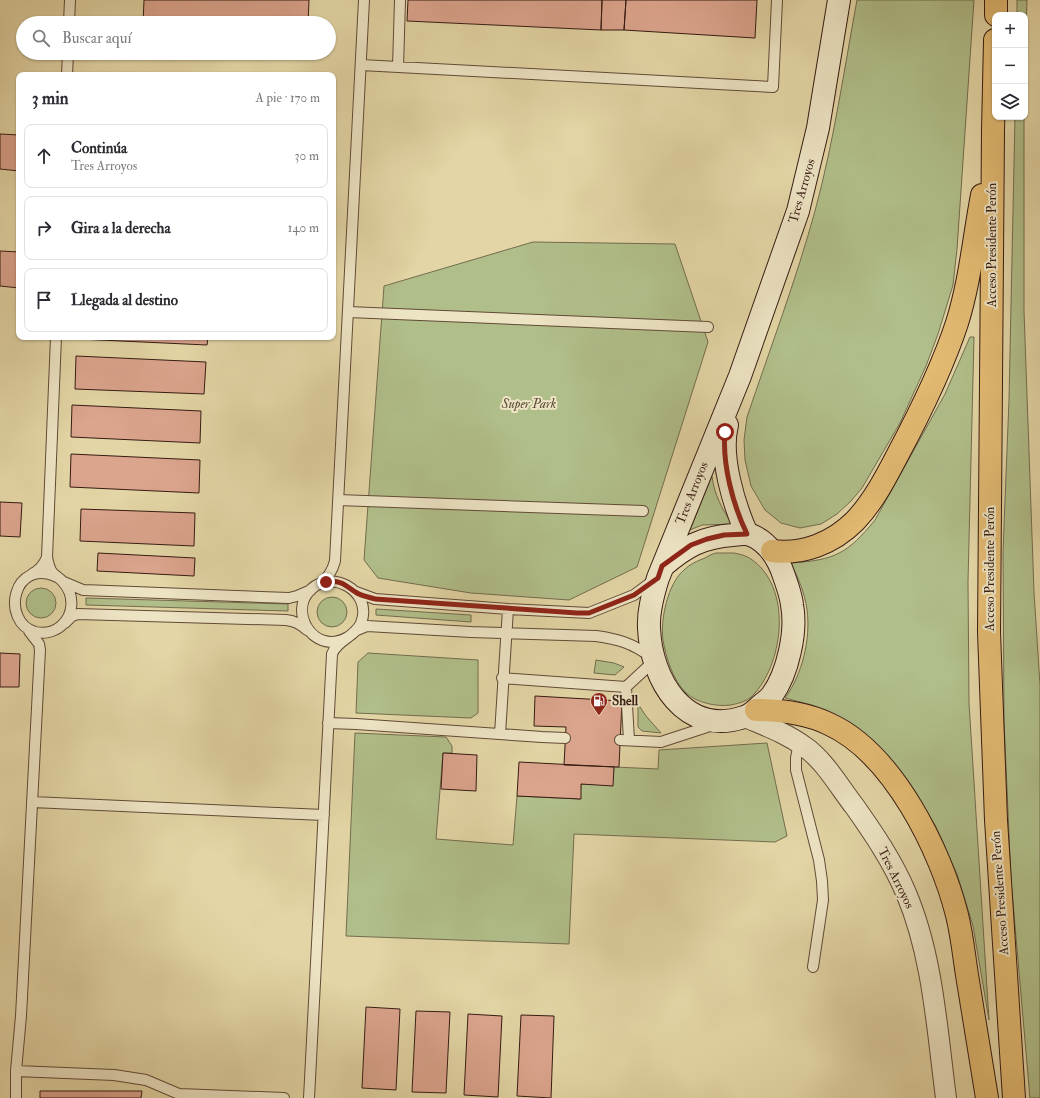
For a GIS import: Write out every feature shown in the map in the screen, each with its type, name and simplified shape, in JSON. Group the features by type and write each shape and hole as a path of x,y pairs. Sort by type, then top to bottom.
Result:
{"highway":[{"path":"996,0 996,12"},
{"name":"Acceso Presidente Perón","path":"995,48 992,131 989,632 996,820 1014,1098"},
{"path":"772,551 804,551 837,535 854,522 880,489 909,435 930,392 957,322 967,282 992,131"},
{"path":"742,716 780,710 807,716 831,724 866,750 880,764 919,820 932,844 958,916 987,1098"}],"main road":[{"name":"Tres Arroyos","path":"742,716 708,721 688,712 677,703 659,676 653,659 648,627 650,610 660,572 740,376 798,211 818,128 839,0"},
{"name":"Tres Arroyos","path":"740,376 725,432 724,446 732,490 747,534"},
{"path":"660,572 691,545 724,535 747,534 760,541 772,551 781,566 792,605 794,624 788,660 772,695 742,716"}],"street":[{"name":"Tres Arroyos","path":"742,716 783,733 806,747 824,765 875,835 891,862 906,893 918,925 929,973 946,1098"}],"lane":[{"path":"69,16 70,0"},
{"path":"332,654 305,625 302,615 303,604 307,595 328,577 335,562 364,0"},
{"path":"398,67 400,0"},
{"path":"361,64 774,87 777,0"},
{"path":"67,72 68,60"},
{"path":"348,312 708,327"},
{"path":"16,1098 16,1071 21,1010 40,650 39,644 29,631 20,625 14,616 11,606 12,596 16,586 23,579 39,570 44,564 46,557 56,340"},
{"path":"338,500 643,511"},
{"path":"29,631 43,633 61,626 69,615 72,607 68,590 51,571 46,557"},
{"path":"309,1098 332,654 339,644 352,634 361,623 363,614 362,604 354,590 339,574 335,562"},
{"path":"32,574 49,574 83,590 289,598 301,595 326,582 334,581 343,583 354,590 375,599 508,609 589,613 634,595 660,572"},
{"path":"500,734 502,678 508,609"},
{"path":"40,650 49,636 72,616 78,614 286,620 300,624 314,635 330,642 340,641 367,626 596,636 616,639 631,644 653,659 626,687 624,740 661,742 742,716"},
{"path":"502,678 626,687"},
{"path":"328,723 565,738"},
{"path":"799,743 796,758 796,770 822,881 823,900 813,967"},
{"path":"32,802 324,815"},
{"path":"16,1071 114,1075 146,1080 179,1094 284,1098"}],"green space":[{"path":"857,0 974,0 957,249 953,285 938,334 926,366 900,423 862,488 851,501 837,514 821,524 800,528 781,523 765,510 751,486 745,460 744,440 747,417 808,237 822,185"},
{"path":"1017,0 1027,0 1027,12 1017,12"},
{"path":"1015,120 1024,120 1024,311 1034,592 1040,685 1040,1098 1030,1098 1011,880 1004,720 1003,552 1009,400"},
{"name":"Super Park","path":"533,242 675,244 708,342 637,567 569,600 471,593 378,578 364,560 384,286"},
{"path":"970,337 974,337 968,582 969,703 989,1020 973,926 957,874 935,825 911,790 865,735 838,716 812,705 785,698 796,679 800,668 804,656 808,633 805,598 791,563 819,560 839,553 856,541 875,520 945,394"},
{"path":"712,476 719,501 732,524 702,525 690,530"},
{"path":"715,553 734,553 751,559 764,571 773,587 778,605 779,624 777,643 772,662 765,679 753,696 734,704 714,705 701,702 686,693 677,682 668,661 663,640 662,632 664,612 666,602 678,576 686,568"},
{"path":"41,588 52,592 56,603 52,614 41,618 30,614 26,603 30,592"},
{"path":"332,597 343,601 347,612 343,623 332,627 321,623 317,612 321,601"},
{"path":"86,598 288,604 288,611 86,605"},
{"path":"376,609 471,615 471,622 376,615"},
{"path":"368,653 478,660 478,713 471,718 356,713 358,662"},
{"path":"596,660 614,663 624,667 615,675 594,673"},
{"path":"638,704 661,733 642,731 638,727"},
{"path":"355,733 446,737 452,746 452,753 443,753 436,839 513,845 517,796 580,799 581,784 612,785 614,767 658,769 659,750 767,743 787,836 775,842 574,834 569,944 346,936"}],"building":[{"path":"144,0 309,0 308,16 143,16"},
{"path":"408,0 602,0 601,30 407,21"},
{"path":"602,0 626,0 624,30 601,30"},
{"path":"626,0 757,0 755,38 624,30"},
{"path":"0,134 16,135 16,171 0,169"},
{"path":"0,251 16,252 16,288 0,286"},
{"path":"100,340 208,340 207,345"},
{"path":"76,356 206,362 204,394 75,389"},
{"path":"72,405 201,411 200,443 71,437"},
{"path":"71,454 200,460 199,493 70,487"},
{"path":"0,502 22,503 20,537 0,536"},
{"path":"81,509 195,513 194,546 80,541"},
{"path":"98,553 195,558 194,576 97,571"},
{"path":"0,653 20,654 19,687 0,687"},
{"path":"535,696 622,701 619,767 564,765 566,727 534,726"},
{"path":"443,753 477,755 476,791 441,789"},
{"path":"519,762 614,767 613,786 581,784 581,799 517,796"},
{"path":"366,1007 400,1009 396,1090 362,1088"},
{"path":"416,1011 450,1012 446,1093 412,1092"},
{"path":"468,1014 502,1016 498,1097 464,1095"},
{"path":"521,1015 554,1016 551,1098 517,1096"},
{"path":"40,1091 142,1091 141,1098 40,1098"}],"place":[{"name":"Shell","path":"599,716"}],"route":[{"path":"326,582 334,581 343,583 356,592 375,599 577,613 589,613 598,610 634,595 658,578 662,566 691,545 724,535 747,534 732,490 724,446 725,432"}]}
